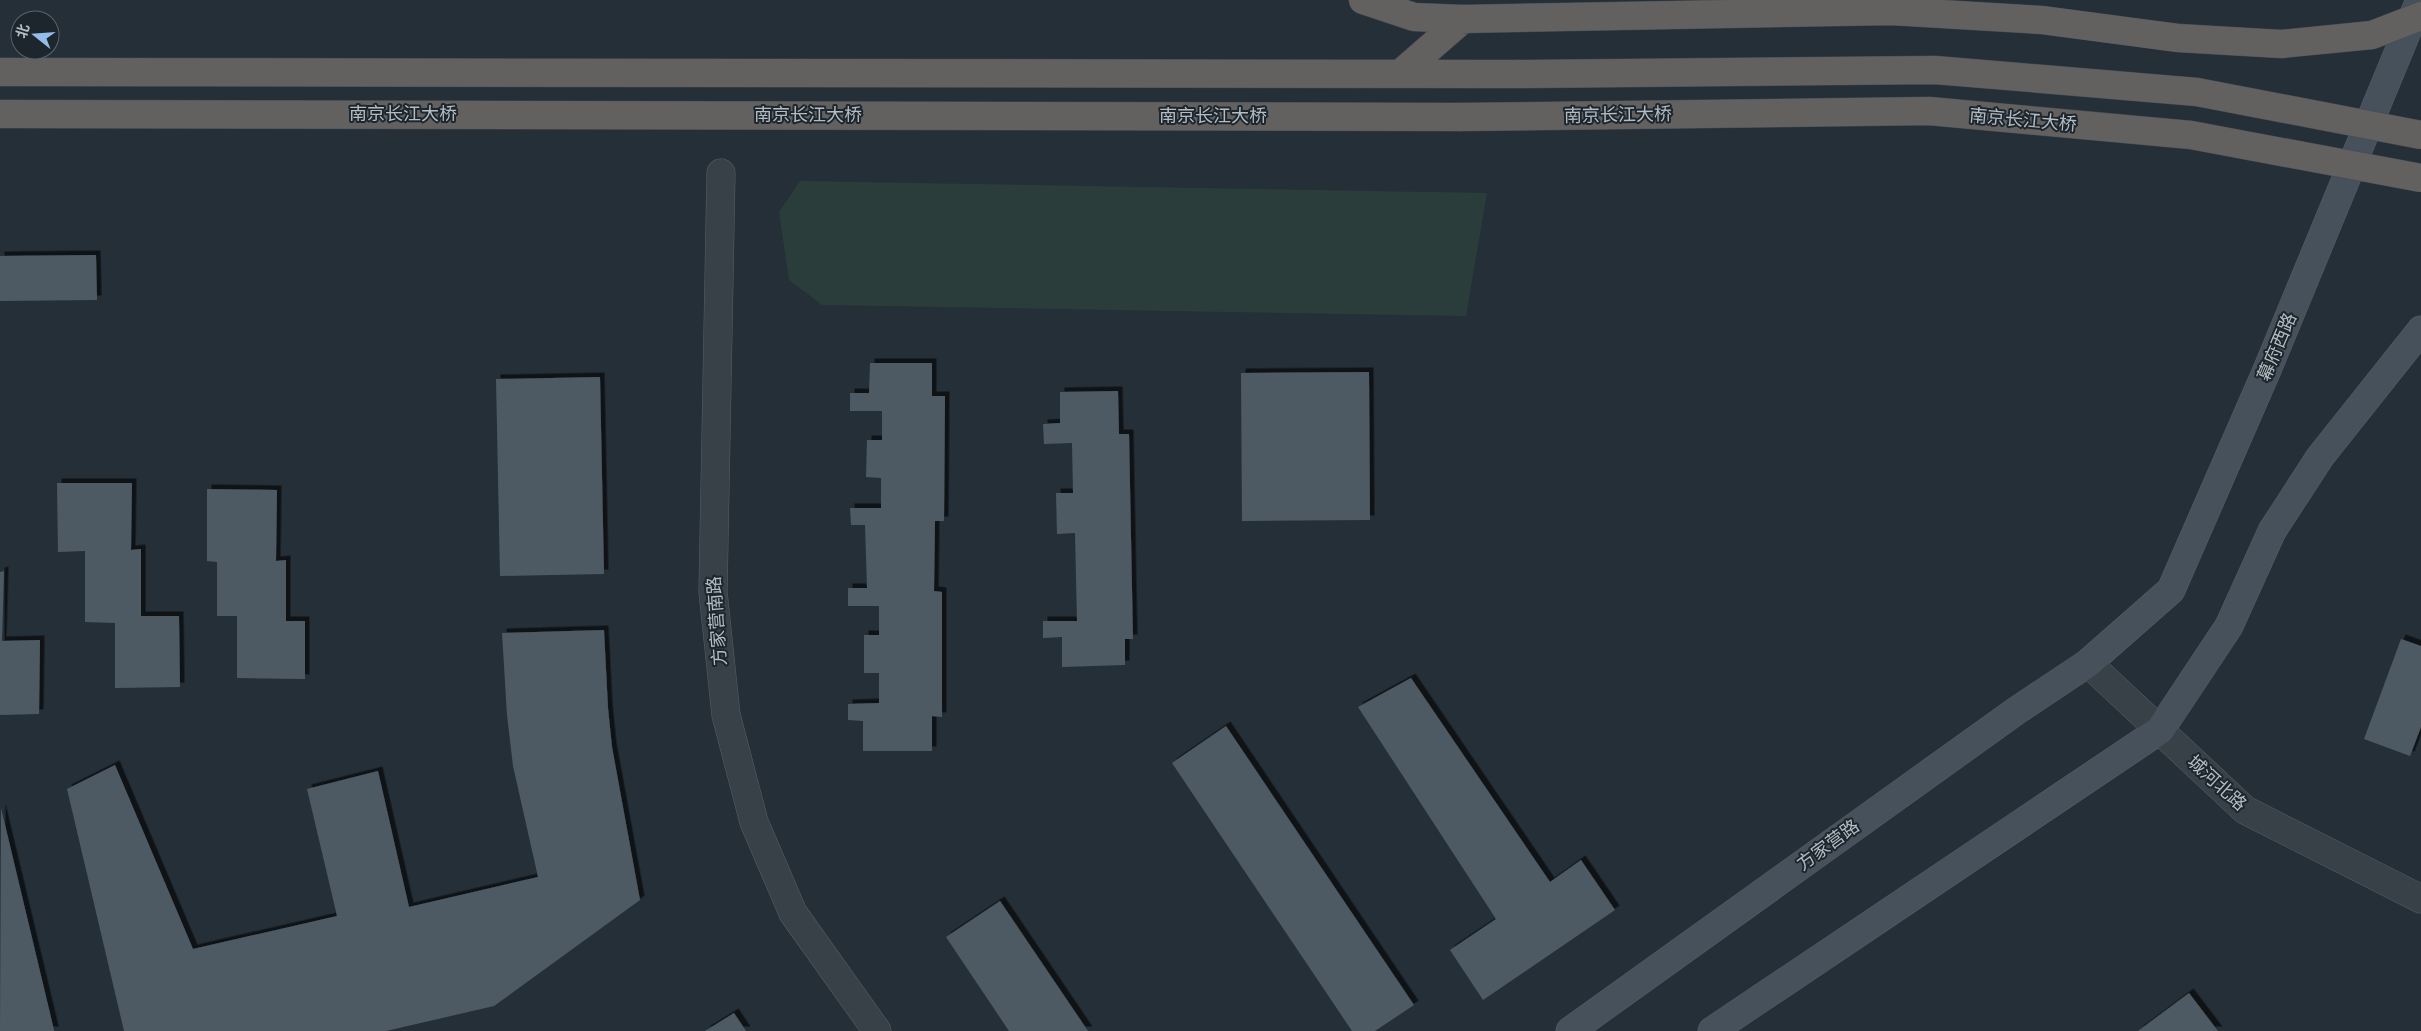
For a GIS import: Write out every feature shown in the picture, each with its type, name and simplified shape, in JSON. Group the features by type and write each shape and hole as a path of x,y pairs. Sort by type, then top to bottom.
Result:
{"highway":[{"path":"1363,0 1414,17 1463,20 1890,11 2042,20 2178,38 2281,44 2372,35 2421,16"},
{"path":"1401,73 1463,20"},
{"path":"0,72 1401,73 1935,70 2197,92 2421,135"},
{"name":"南京长江大桥","path":"0,114 1458,117 1929,111 2191,135 2421,178"}],"main road":[{"name":"幕府西路","path":"2088,664 2171,590 2267,370 2420,0"},
{"path":"1712,1031 2160,730 2229,626 2272,531 2320,457 2421,330"},
{"name":"方家营路","path":"1570,1031 2016,711 2088,664"}],"street":[{"name":"方家营南路","path":"721,173 713,592 726,715 754,822 793,913 877,1031"},
{"name":"城河北路","path":"2088,664 2245,810 2421,899"}],"green space":[{"path":"800,181 1487,193 1466,316 822,305 789,280 779,212"}],"building":[{"path":"96,255 97,300 0,301 0,256"},
{"path":"870,363 932,363 932,396 945,396 944,521 935,521 934,591 942,592 942,717 932,716 932,751 863,751 863,721 848,720 848,704 879,703 879,673 864,673 864,635 879,635 879,606 848,606 848,588 867,588 865,525 851,525 850,508 881,508 881,478 866,477 867,440 882,440 882,411 850,411 850,393 869,393"},
{"path":"1369,372 1370,520 1242,521 1241,373"},
{"path":"600,377 604,574 500,576 496,379"},
{"path":"1118,391 1119,434 1129,434 1133,639 1125,639 1125,665 1062,667 1062,637 1043,638 1043,621 1077,621 1075,533 1057,534 1056,493 1073,493 1072,443 1044,444 1043,424 1060,423 1060,392"},
{"path":"57,483 132,483 131,550 141,549 141,616 179,616 180,687 115,688 115,623 85,622 85,551 58,552"},
{"path":"207,489 277,490 276,561 286,560 286,621 305,621 305,679 237,678 237,616 217,616 217,562 207,561"},
{"path":"4,571 2,641 40,640 39,714 0,715 0,572"},
{"path":"604,630 612,747 640,900 494,1006 386,1031 124,1031 67,789 115,765 193,949 337,916 307,789 378,771 409,907 538,877 513,766 507,715 502,633"},
{"path":"2401,639 2421,646 2421,727 2410,756 2364,739"},
{"path":"1411,678 1550,882 1581,860 1615,910 1483,1000 1450,950 1496,919 1358,707"},
{"path":"1226,726 1414,1005 1375,1031 1352,1031 1172,763"},
{"path":"1,808 54,1030 54,1031 0,1031"},
{"path":"1000,901 1088,1031 1009,1031 946,937"},
{"path":"2189,993 2218,1031 2138,1031"},
{"path":"734,1013 746,1031 705,1031"}]}
